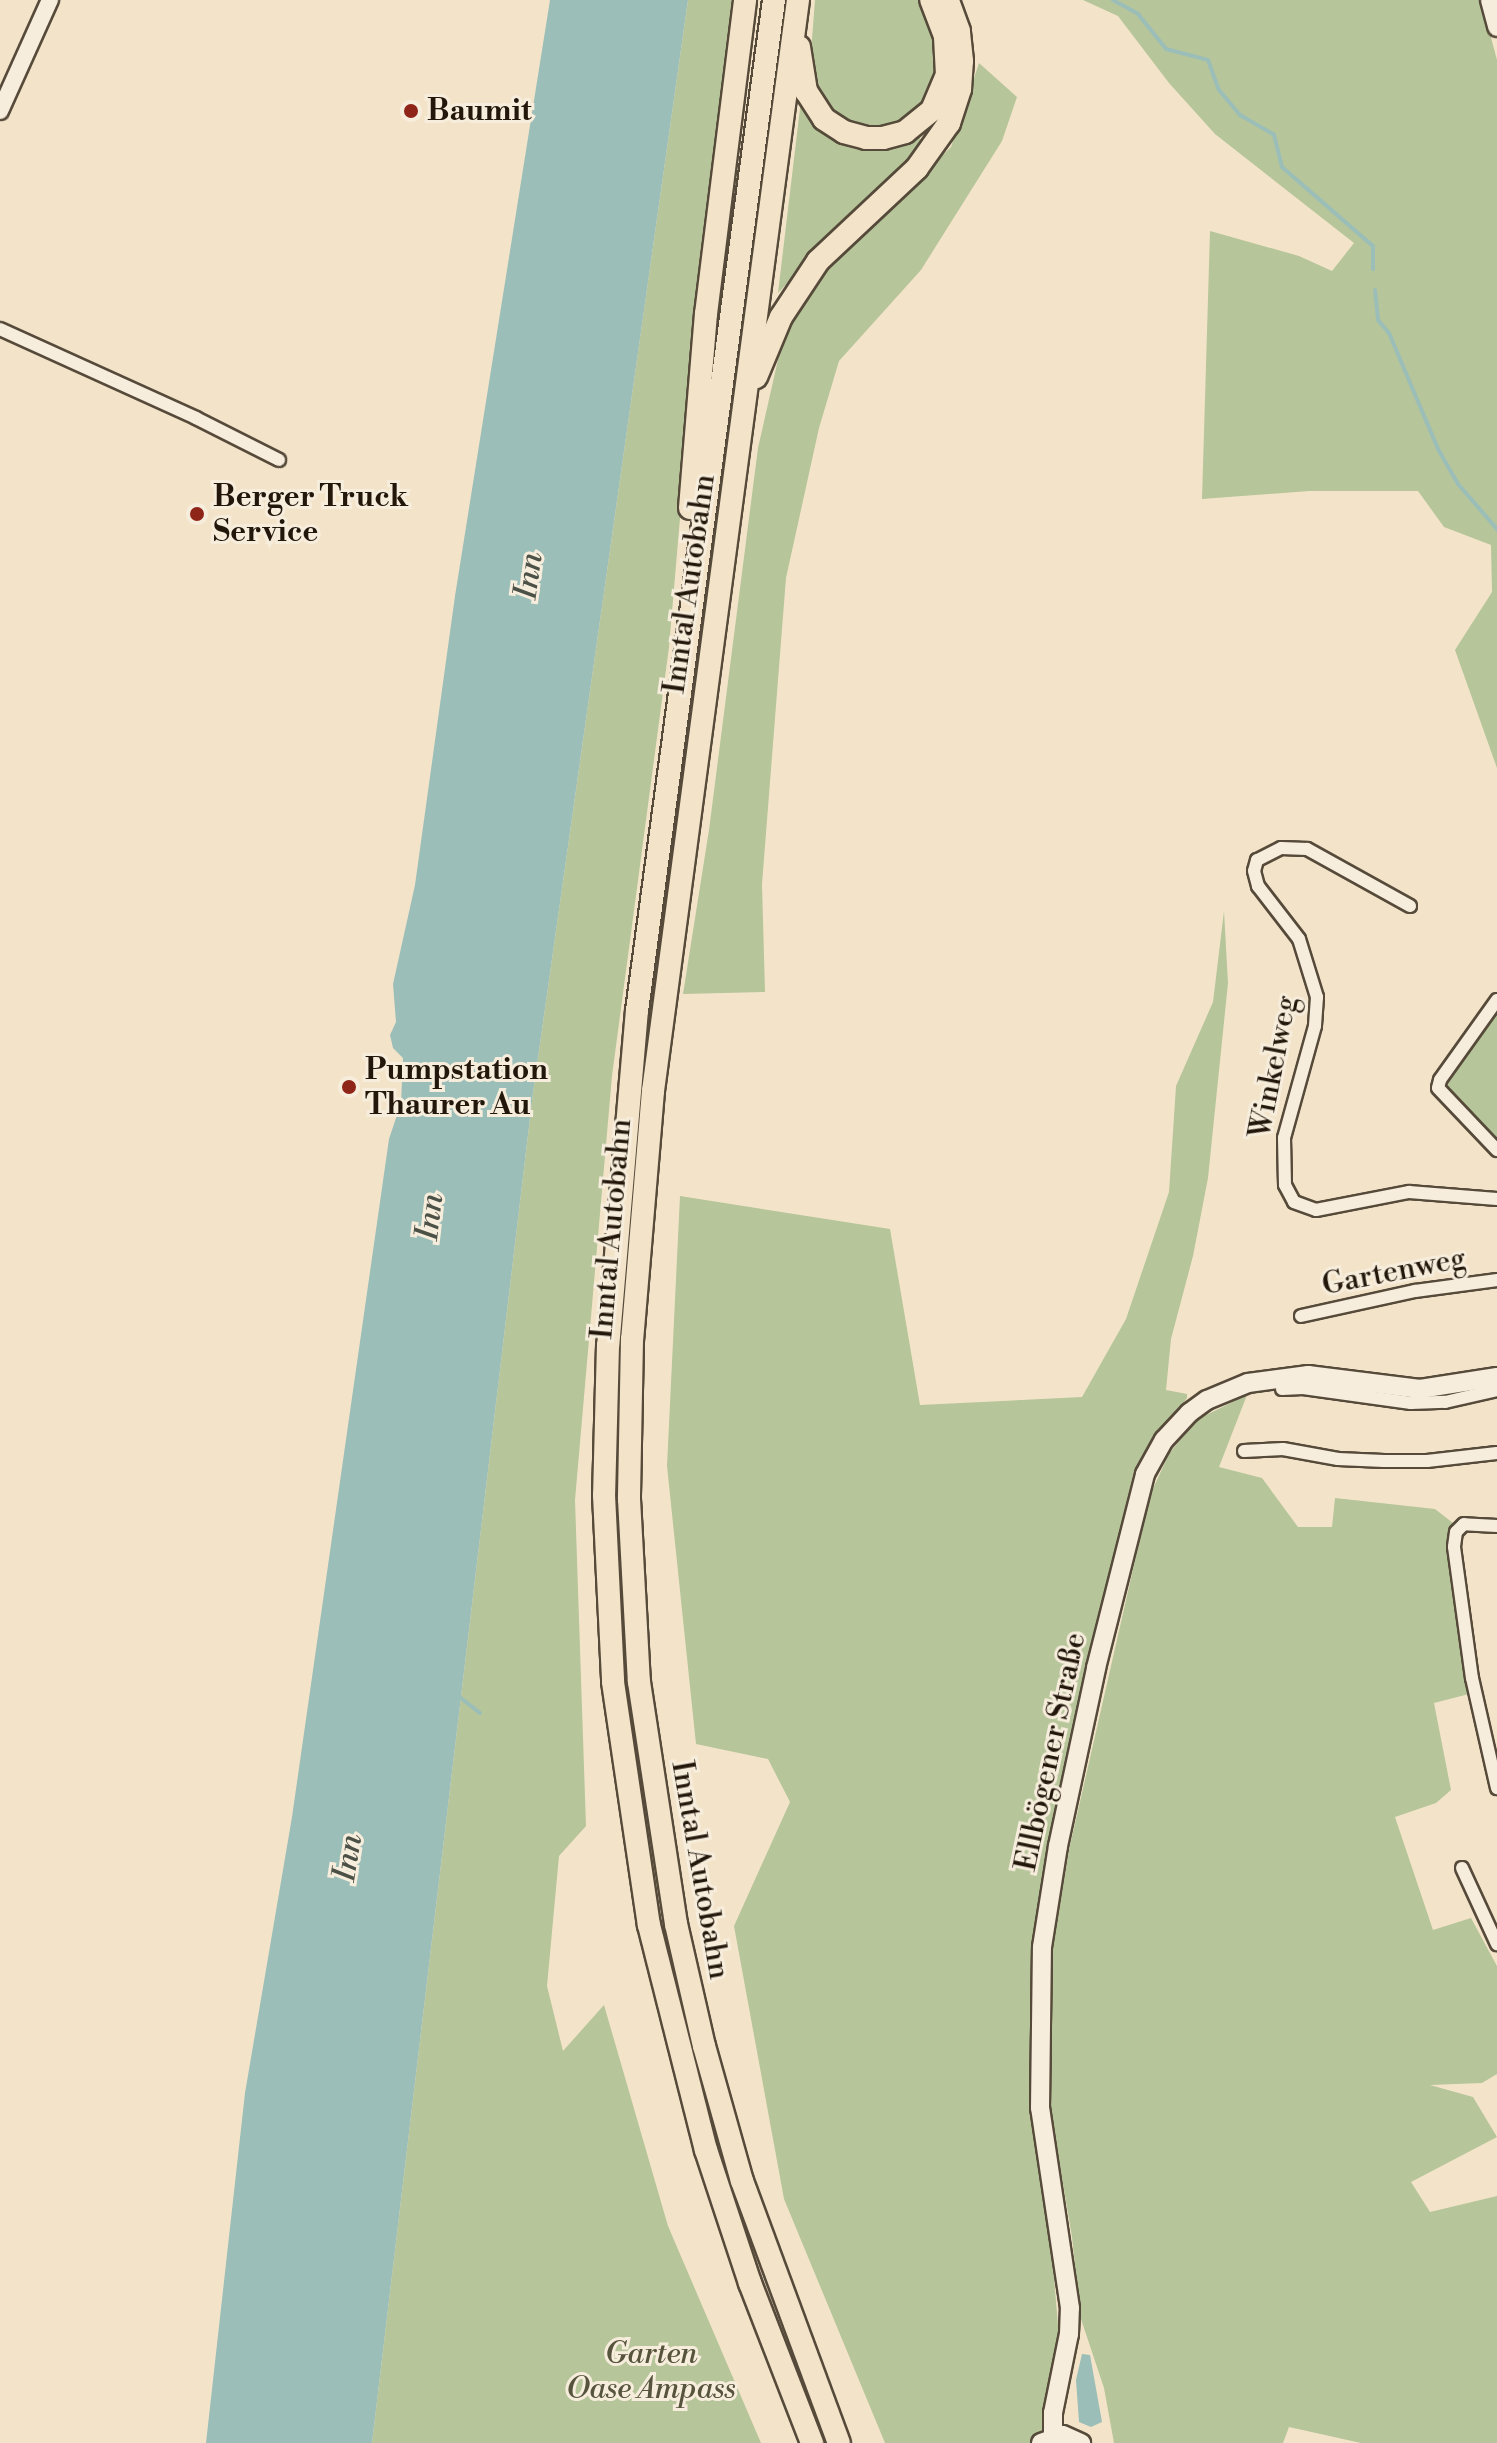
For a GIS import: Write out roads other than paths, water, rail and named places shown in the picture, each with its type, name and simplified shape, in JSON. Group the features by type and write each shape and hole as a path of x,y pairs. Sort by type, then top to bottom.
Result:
{"highway":[{"path":"693,593 689,530 706,314 745,0"},
{"name":"Inntal Autobahn","path":"774,0 637,1010 618,1206 604,1414 607,1596 613,1682 649,1925 706,2150 750,2283 812,2443"},
{"path":"796,10 803,79 818,111 844,132 883,138 905,132 926,117 945,84 948,65 945,36 931,0"},
{"path":"744,407 776,328 801,285 843,235 917,168 949,123 960,89 962,61 959,31 948,0"},
{"name":"Inntal Autobahn","path":"796,10 653,1091 632,1339 629,1499 634,1628 666,1879 676,1924 707,2060 742,2181 802,2352 839,2443"}],"main road":[{"path":"1490,0 1497,27"},
{"name":"Ellbögener Straße","path":"1047,2439 1069,2334 1070,2308 1040,2108 1042,1947 1058,1846 1096,1668 1145,1474 1164,1440 1196,1407 1226,1390 1258,1380 1308,1375 1412,1389 1448,1387 1497,1377"},
{"path":"1047,2439 1069,2436 1081,2443"}],"street":[{"path":"0,111 50,0"},
{"path":"0,329 279,460"},
{"name":"Winkelweg","path":"1410,906 1328,858 1301,847 1281,848 1259,857 1254,871 1262,893 1299,939 1317,997 1315,1026 1283,1146 1284,1178 1291,1198 1301,1206 1316,1210 1409,1192 1497,1199"},
{"path":"1497,1000 1440,1080 1438,1088 1497,1150"},
{"name":"Gartenweg","path":"1301,1316 1415,1291 1497,1280"},
{"path":"1282,1389 1303,1388 1411,1403 1445,1402 1497,1390"},
{"path":"1244,1451 1283,1449 1338,1459 1413,1461 1497,1453"},
{"path":"1497,1526 1464,1524 1456,1532 1454,1547 1472,1678 1497,1788"},
{"path":"1462,1868 1497,1944"}],"water":[{"name":"Inn","path":"550,0 688,0 533,1093 372,2443 206,2443 245,2093 292,1817 389,1139 401,1103 403,1058 393,1048 390,1035 396,1022 393,984 415,885 455,596"},
{"path":"1082,2354 1090,2355 1102,2422 1091,2427 1079,2422 1076,2380"}],"waterway":[{"path":"1113,0 1138,14 1166,49 1208,60 1219,90 1240,115 1274,135 1282,167 1373,246 1373,269"},
{"path":"1375,290 1378,320 1389,333 1438,449 1458,484 1497,529"},
{"path":"457,1695 480,1713"}],"place":[{"name":"Baumit","path":"411,111"},
{"name":"Berger Truck Service","path":"197,514"},
{"name":"Pumpstation Thaurer Au","path":"349,1087"}],"park label":[{"name":"Garten Oase Ampass","path":"651,2371"}]}
